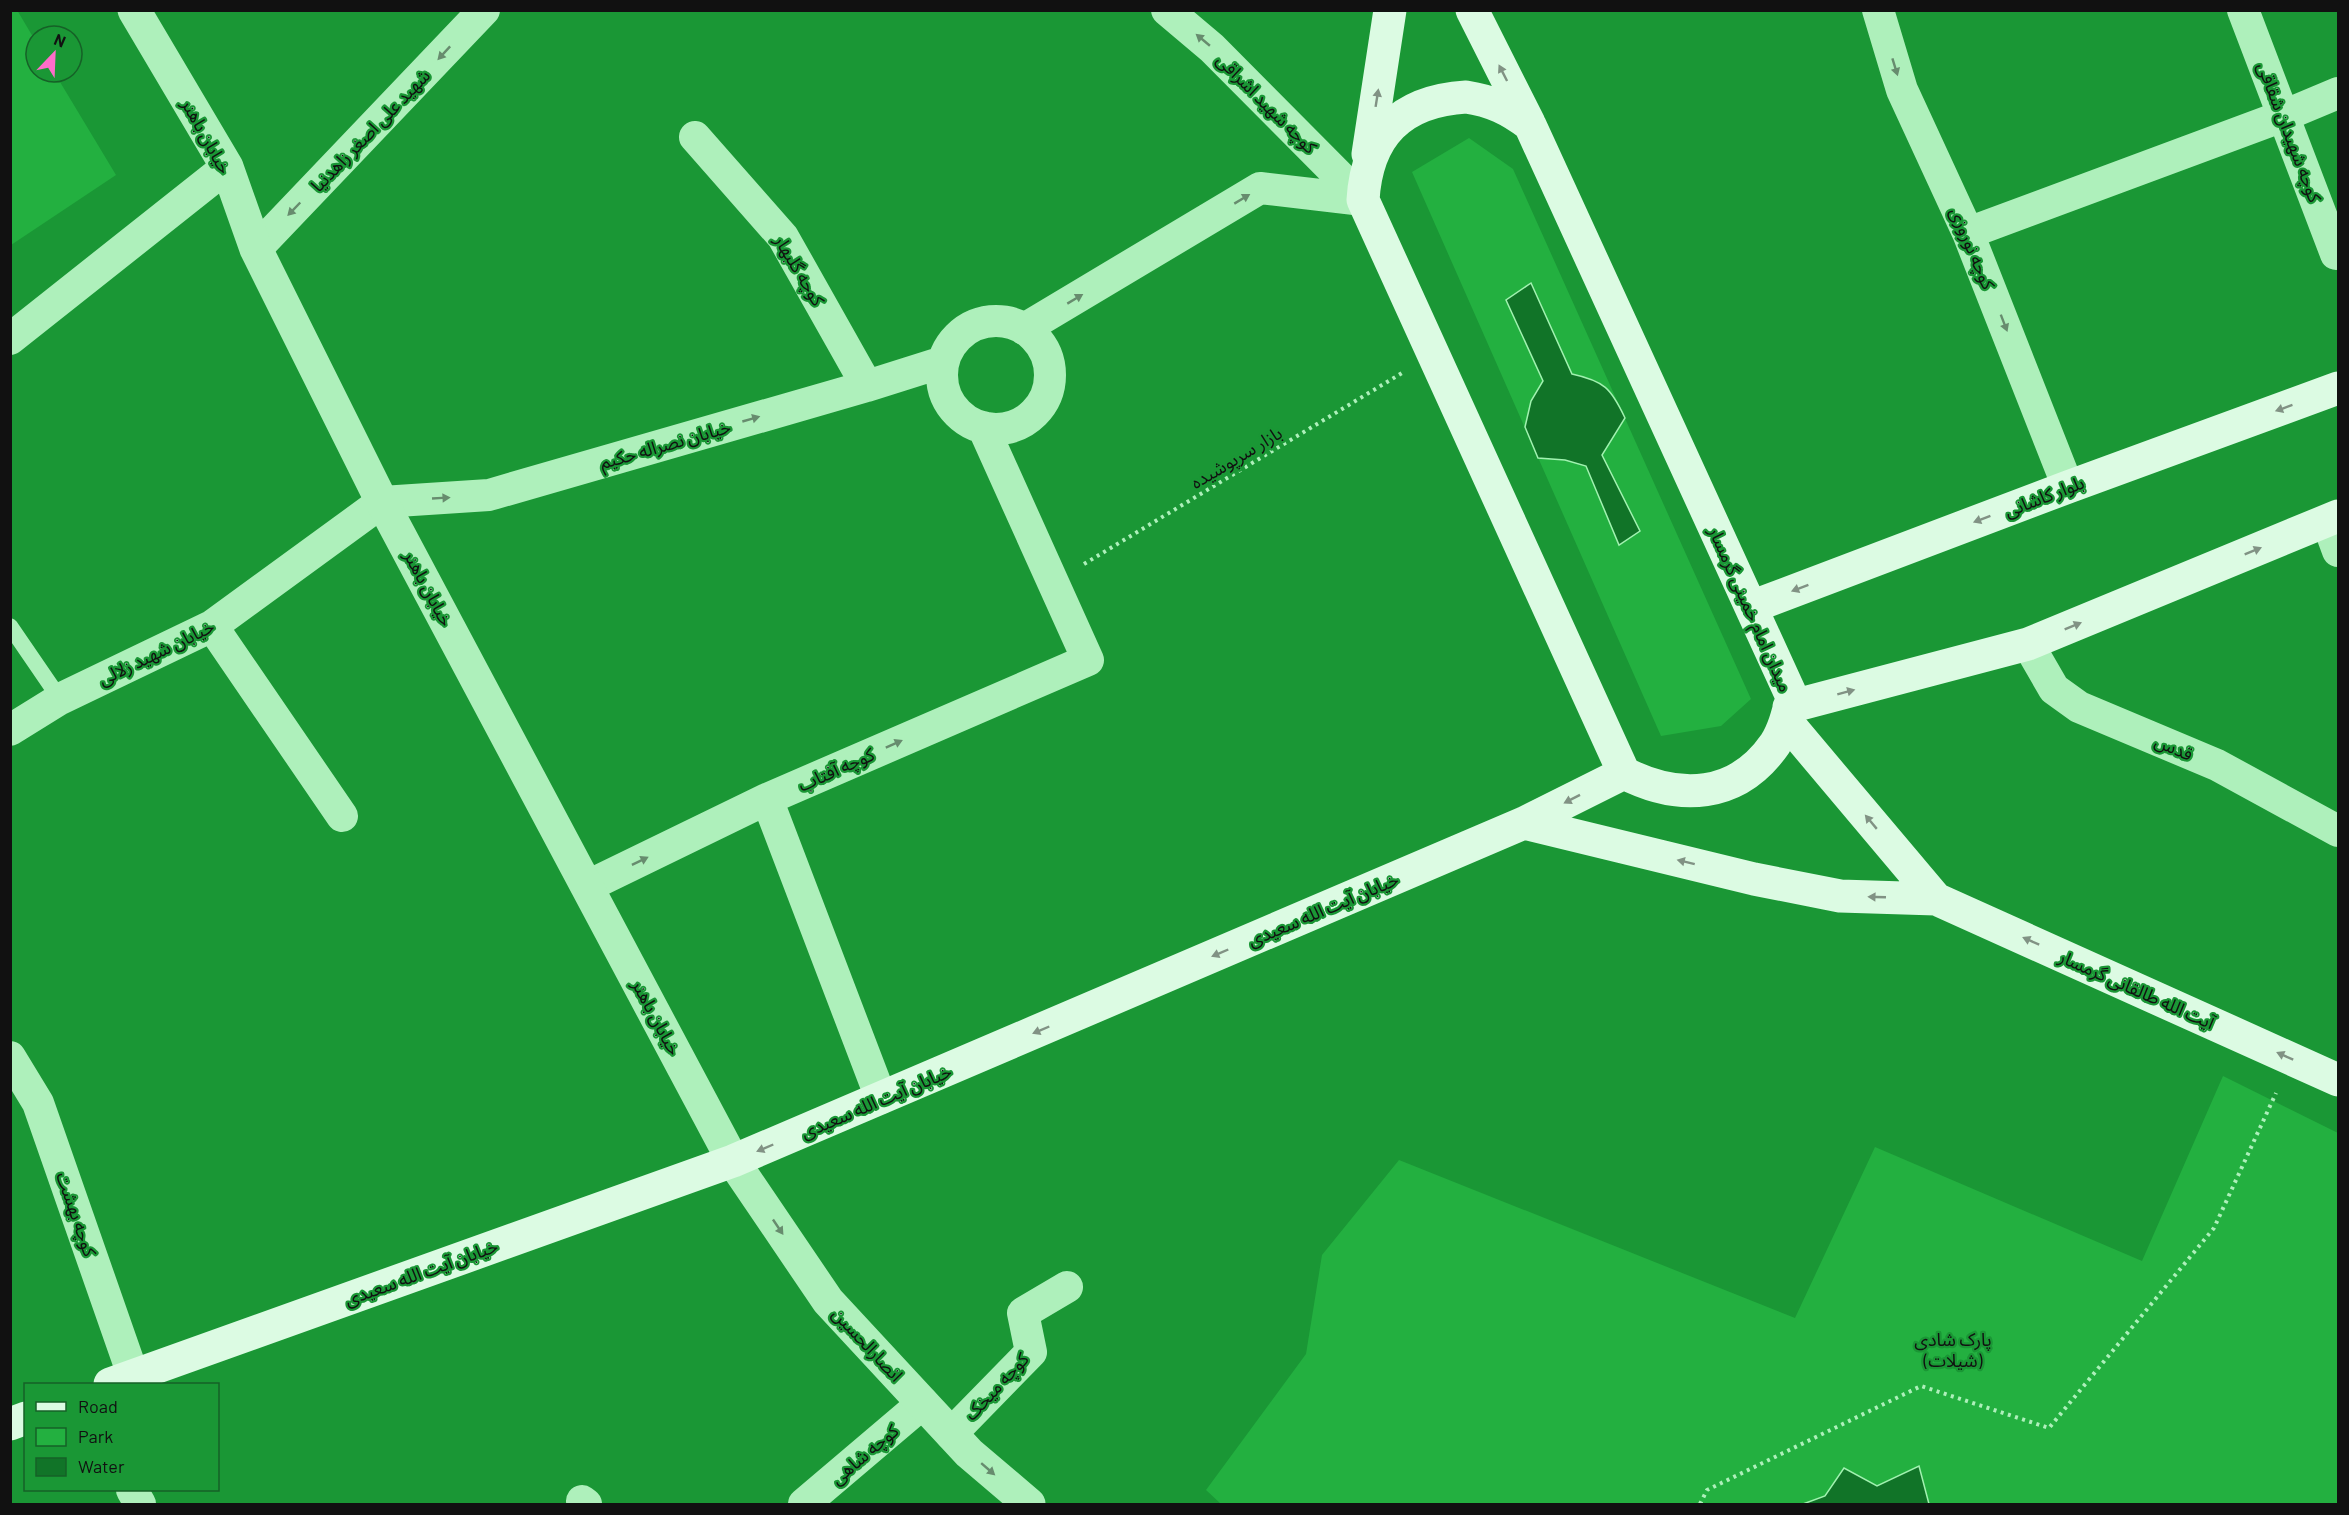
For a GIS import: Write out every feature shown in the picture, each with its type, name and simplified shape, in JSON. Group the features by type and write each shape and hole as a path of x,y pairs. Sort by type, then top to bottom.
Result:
{"main road":[{"path":"1390,10 1364,188 1433,354 1624,773 1646,784 1670,791 1694,792 1719,787 1741,777 1761,762 1776,743 1788,714"},
{"name":"میدان امام خمینی گرمسار","path":"1472,10 1530,125 1792,697 1788,714"},
{"path":"1364,188 1371,154 1383,134 1400,118 1420,106 1443,98 1467,97 1490,101 1511,111 1530,125"},
{"name":"بلوار کاشانی","path":"1751,607 2338,388"},
{"path":"1788,714 2028,644 2335,529"},
{"path":"1788,714 1936,899"},
{"name":"خیابان آیت الله سعیدی","path":"122,1380 733,1161 1524,823 1624,773"},
{"path":"1524,823 1754,879 1840,896 1936,899"},
{"name":"آیت الله طالقانی گرمسار","path":"1936,899 2338,1080"}],"street":[{"name":"خیابان باهنر","path":"134,10 227,167 256,249 382,501 733,1161"},
{"name":"شهید علی اصغر زاهدنیا","path":"256,249 484,10"},
{"name":"کوچه شهید اشراقی","path":"1167,10 1212,48 1364,188"},
{"name":"کوچه نوروزی","path":"1878,10 1902,90 1968,233 2068,487"},
{"name":"کوچه شهیدان شقاقی","path":"2243,10 2336,254"},
{"path":"1968,233 2283,116 2338,93"},
{"name":"کوچه گلبهار","path":"695,137 783,237 867,386"},
{"path":"10,339 227,167"},
{"path":"1024,329 1260,188 1364,188"},
{"path":"992,321 1008,322 1024,329 1037,340 1046,355 1050,371 1049,388 1042,404 1031,416 1016,425 1000,429 983,427 967,421 954,409 945,395 941,378 943,362 950,346 960,333 975,325 992,321"},
{"name":"خیابان نصراله حکیم","path":"382,501 489,495 943,362"},
{"path":"983,427 1053,583"},
{"name":"خیابان شهید زلالی","path":"10,730 60,699 212,626 382,501"},
{"name":"کوچه آفتاب","path":"588,886 767,799 1088,660 1053,583"},
{"path":"212,626 342,816"},
{"name":"قدس","path":"2028,644 2054,689 2079,707 2217,765 2338,831"},
{"path":"767,799 881,1098"},
{"name":"کوچه بهشت","path":"10,1058 38,1103 122,1380"},
{"name":"انصارالحسین","path":"733,1161 828,1301 969,1453 1029,1504"},
{"name":"کوچه میخک","path":"951,1434 1031,1352 1023,1313 1067,1287"},
{"name":"کوچه شاهی","path":"804,1504 923,1403"}],"lane":[{"path":"10,626 60,699"}],"path":[{"name":"بازار سرپوشیده","path":"1053,583 1433,354"},
{"path":"1700,1504 1707,1490 1921,1386 2049,1428 2214,1228 2291,1059"}],"green space":[{"path":"17,10 25,24 24,84 61,84 116,175 11,245 10,11"},
{"path":"1469,138 1513,169 1751,699 1721,726 1661,736 1412,172"},
{"name":"پارک شادی (شیلات)","path":"2223,1076 2338,1133 2338,1504 1221,1504 1206,1490 1306,1354 1322,1255 1399,1160 1795,1318 1875,1147 2142,1261"}],"water":[{"path":"1531,283 1572,374 1605,387 1615,399 1625,418 1602,455 1640,531 1619,545 1586,466 1565,460 1538,458 1525,427 1531,401 1543,381 1506,300"},
{"path":"1919,1466 1929,1504 1803,1504 1825,1496 1844,1468 1877,1486"}]}
